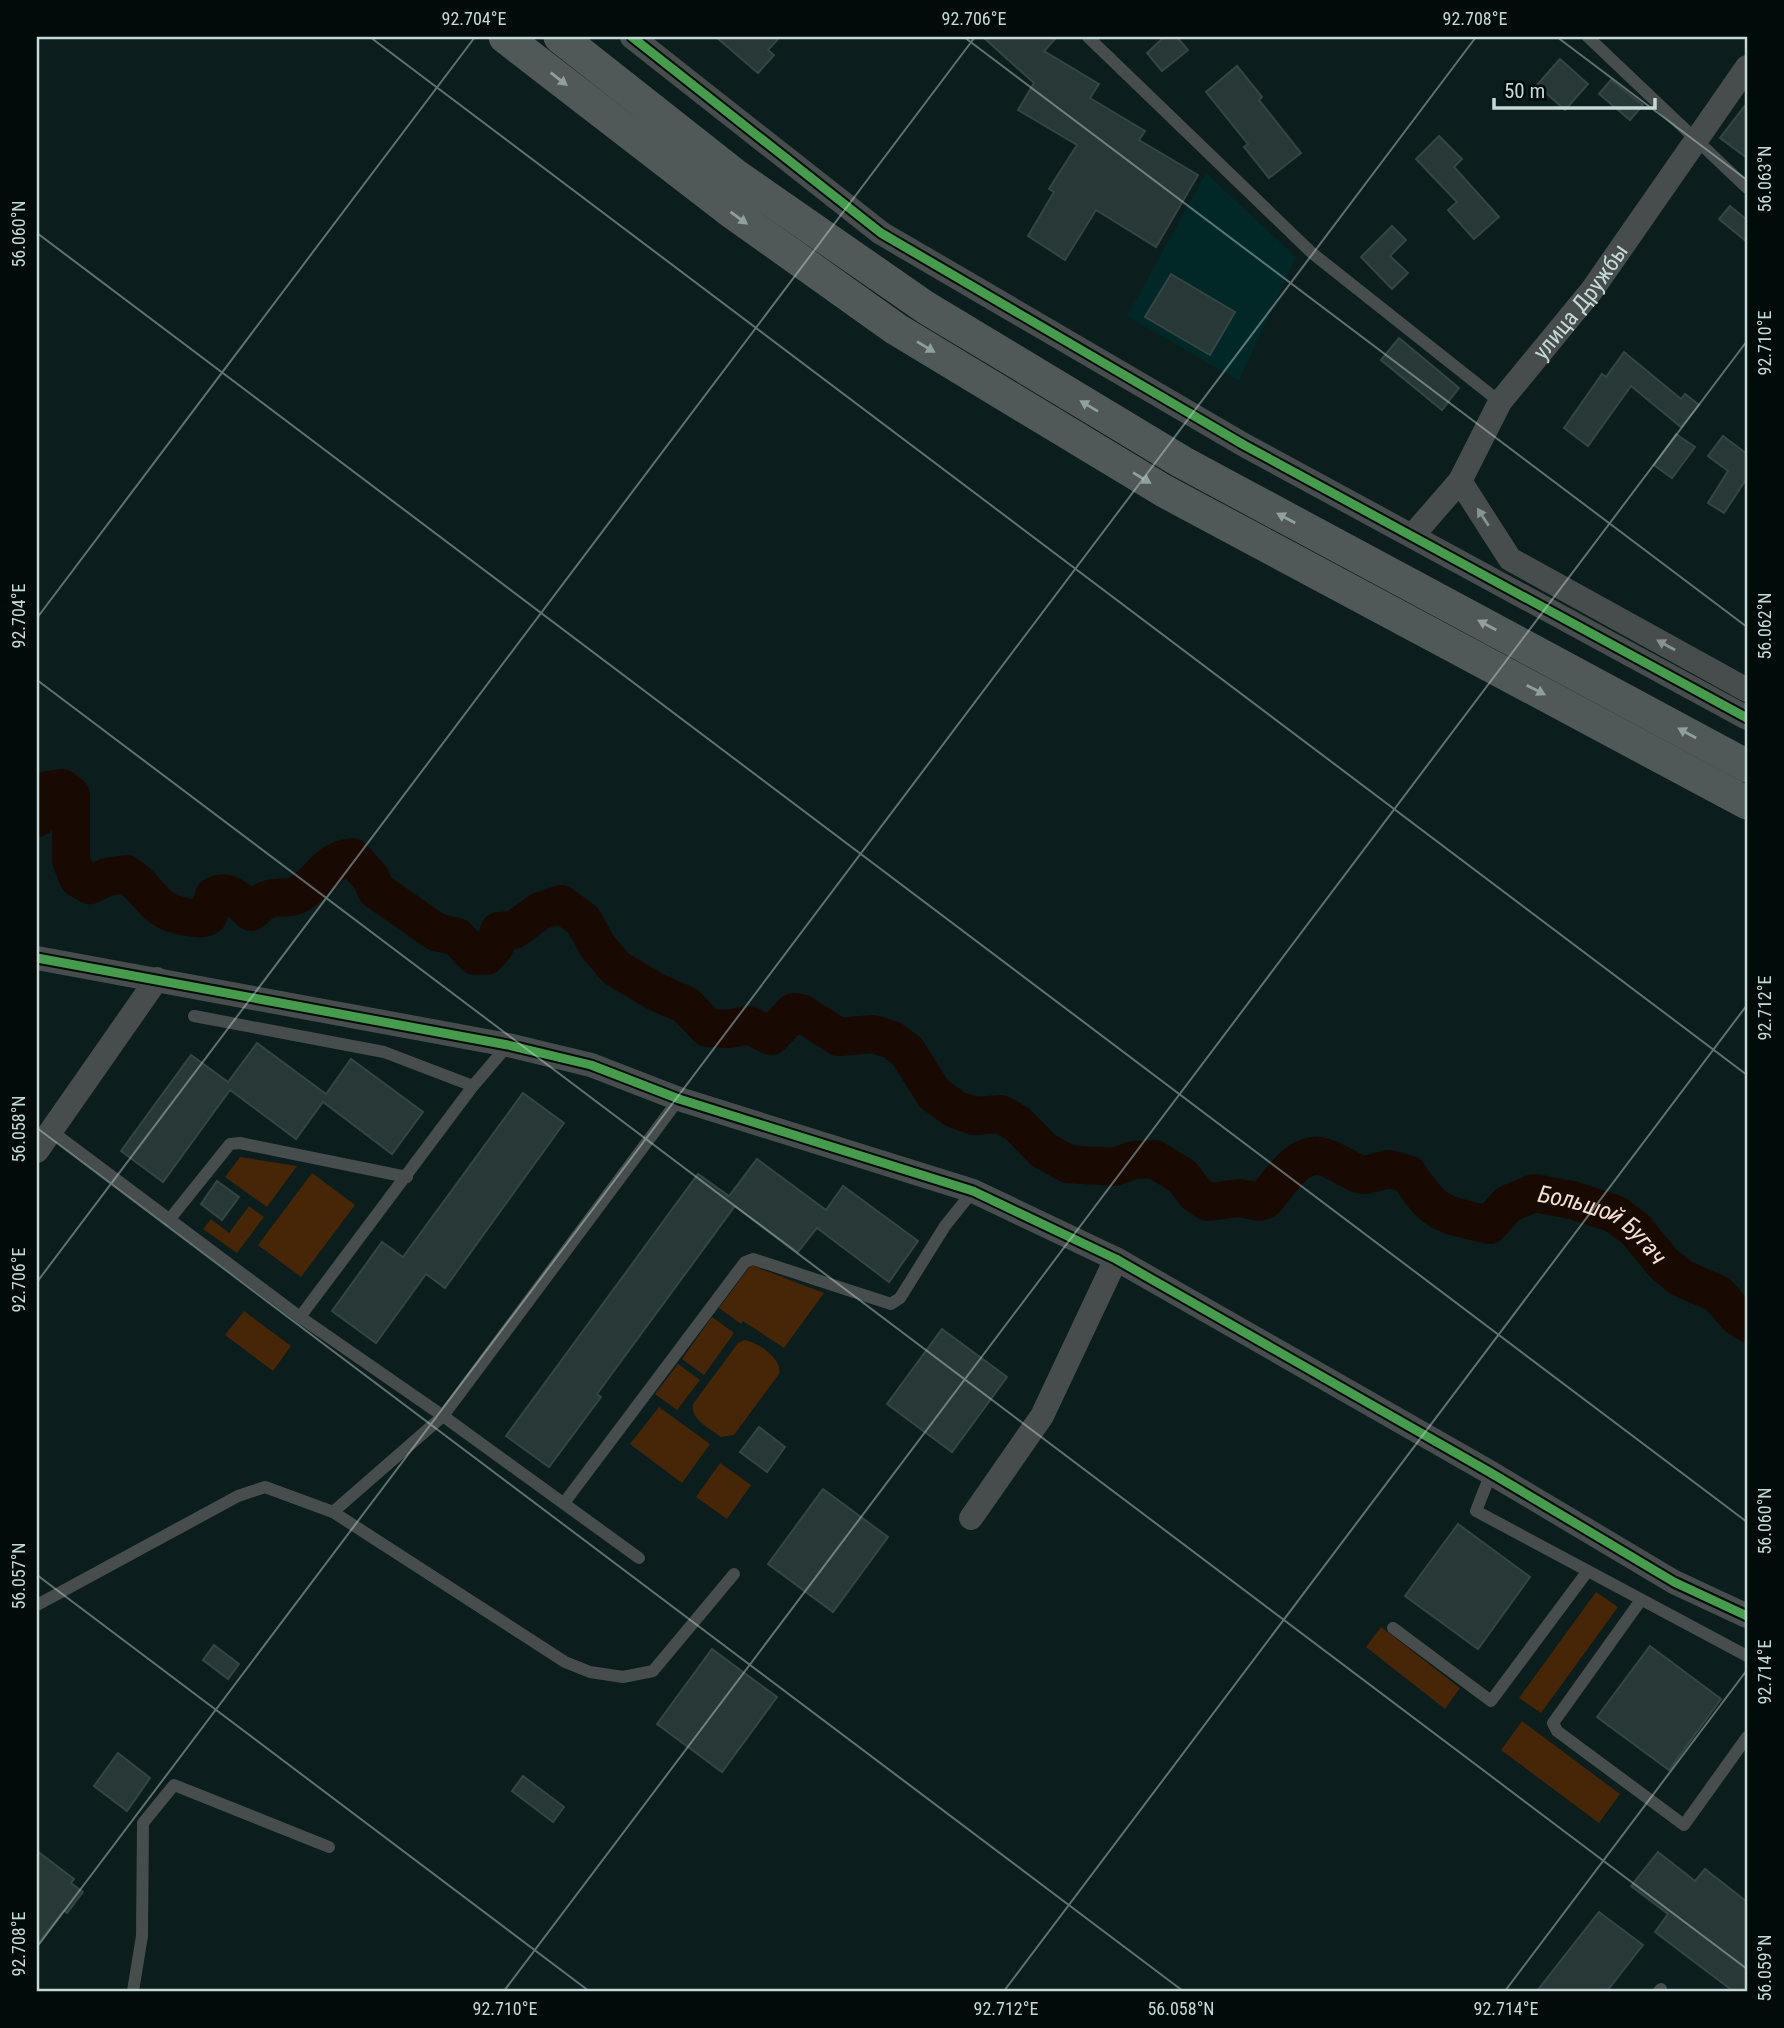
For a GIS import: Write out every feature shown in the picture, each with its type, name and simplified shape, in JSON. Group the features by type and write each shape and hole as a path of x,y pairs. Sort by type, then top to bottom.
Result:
{"main road":[{"path":"505,37 729,210 896,329 1164,491 1747,803"},
{"path":"560,37 735,175 925,307 1182,462 1747,766"}],"street":[{"path":"632,37 881,233 1244,445 1747,718"},
{"name":"улица Дружбы","path":"1413,535 1460,481 1500,402 1592,290 1747,67"},
{"path":"1460,481 1510,559 1747,690"},
{"path":"37,958 508,1045 591,1065 679,1099 973,1191 1116,1259 1491,1473 1674,1582 1747,1616"},
{"path":"37,1151 157,979"},
{"path":"971,1518 1042,1416 1116,1259"}],"lane":[{"path":"1088,37 1312,253 1500,402"},
{"path":"1588,37 1747,188"},
{"path":"194,1016 384,1052 473,1086"},
{"path":"300,1317 473,1086 508,1045"},
{"path":"333,1512 443,1416 679,1099"},
{"path":"50,1130 300,1317 443,1416 639,1558"},
{"path":"169,1220 230,1144 240,1143 407,1177"},
{"path":"564,1503 745,1262 753,1259 891,1304 900,1298 945,1226 973,1191"},
{"path":"1491,1473 1476,1511 1747,1656"},
{"path":"37,1605 247,1493 265,1488 333,1512 565,1662 601,1673 624,1677 653,1671 734,1574"},
{"path":"1394,1628 1491,1701 1587,1572"},
{"path":"1641,1600 1553,1723 1557,1731 1684,1825 1747,1737"},
{"path":"133,1991 142,1936 143,1823 174,1785 329,1847"}],"shaded area":[{"path":"1206,173 1296,257 1239,381 1127,316"},
{"path":"240,1157 297,1166 267,1207 225,1177"},
{"path":"312,1173 355,1205 301,1277 258,1245"},
{"path":"249,1206 264,1217 237,1253 203,1229 211,1219 229,1233"},
{"path":"751,1265 824,1293 784,1348 719,1308"},
{"path":"244,1311 291,1346 273,1371 225,1335"},
{"path":"712,1317 734,1333 704,1375 682,1359"},
{"path":"744,1340 768,1352 777,1363 779,1374 734,1435 721,1437 698,1419 693,1404 738,1343"},
{"path":"678,1364 700,1380 677,1410 655,1394"},
{"path":"659,1407 710,1444 682,1483 630,1444"},
{"path":"720,1463 751,1485 727,1519 696,1497"},
{"path":"1596,1592 1618,1607 1541,1713 1519,1698"},
{"path":"1381,1627 1460,1688 1445,1709 1366,1647"},
{"path":"1522,1721 1620,1794 1599,1823 1501,1750"}],"building":[{"path":"716,37 780,37 768,50 774,55 758,73"},
{"path":"983,37 1057,37 1044,51 1099,84 1090,98 1145,131 1139,140 1198,175 1156,247 1096,210 1065,260 1028,236 1054,192 1049,189 1077,145 1018,110 1034,83"},
{"path":"1164,37 1177,37 1188,50 1162,71 1147,53"},
{"path":"1560,59 1588,84 1565,110 1537,85"},
{"path":"1237,66 1262,97 1259,100 1301,153 1269,178 1244,147 1248,144 1206,92"},
{"path":"1611,80 1643,105 1630,120 1599,94"},
{"path":"1747,103 1747,158 1720,138"},
{"path":"1439,136 1462,159 1454,167 1499,217 1474,239 1448,210 1457,202 1416,159"},
{"path":"1730,206 1747,220 1747,242 1719,219"},
{"path":"1392,226 1406,240 1390,256 1408,273 1392,289 1361,257"},
{"path":"1171,274 1235,312 1210,355 1145,317"},
{"path":"1399,338 1459,388 1442,410 1381,360"},
{"path":"1624,352 1681,399 1685,394 1699,405 1681,427 1631,386 1588,446 1564,428 1602,374 1606,377"},
{"path":"1676,434 1695,447 1672,478 1654,465"},
{"path":"1723,436 1747,454 1747,478 1724,513 1708,503 1728,471 1708,456"},
{"path":"257,1043 326,1094 351,1059 423,1112 392,1154 323,1102 296,1139 230,1090 163,1182 121,1151 191,1055 228,1082"},
{"path":"523,1093 564,1123 445,1288 426,1274 376,1343 332,1311 382,1242 403,1257"},
{"path":"757,1159 826,1210 843,1186 918,1241 889,1282 817,1228 798,1252 735,1206 597,1394 601,1397 549,1467 506,1436 698,1174 729,1196"},
{"path":"217,1181 239,1197 222,1220 201,1204"},
{"path":"942,1329 1007,1377 952,1452 887,1404"},
{"path":"759,1427 785,1447 767,1472 740,1452"},
{"path":"823,1489 888,1537 833,1612 768,1564"},
{"path":"1458,1524 1530,1577 1478,1649 1405,1596"},
{"path":"214,1645 239,1664 228,1679 203,1660"},
{"path":"1650,1646 1721,1699 1669,1770 1597,1717"},
{"path":"712,1649 777,1697 722,1772 657,1724"},
{"path":"118,1753 150,1778 127,1811 94,1786"},
{"path":"523,1776 564,1807 553,1822 512,1791"},
{"path":"37,1851 74,1879 71,1883 83,1892 67,1913 64,1910 37,1945"},
{"path":"1658,1852 1695,1881 1705,1869 1747,1902 1747,1991 1733,1991 1655,1932 1668,1914 1631,1886"},
{"path":"1599,1912 1643,1945 1607,1991 1537,1991"}],"waterway":[{"name":"Большой Бугач","path":"37,818 41,810 42,796 48,790 62,788 71,795 71,860 78,878 90,885 107,877 126,874 166,910 187,917 208,916 214,896 220,894 234,897 251,912 267,900 297,895 335,863 352,857 371,878 376,890 436,932 457,937 475,956 486,956 495,946 499,931 514,930 540,911 561,904 583,920 598,947 616,968 656,992 686,1005 708,1028 729,1029 749,1025 771,1036 794,1012 801,1013 839,1037 873,1034 892,1040 907,1051 934,1094 955,1109 974,1116 1001,1114 1018,1124 1043,1150 1068,1164 1114,1167 1134,1160 1154,1159 1182,1176 1196,1194 1208,1202 1240,1198 1259,1202 1265,1200 1290,1170 1306,1158 1315,1156 1324,1157 1359,1174 1389,1169 1408,1174 1426,1198 1441,1211 1489,1225 1508,1204 1534,1193 1572,1200 1615,1214 1635,1229 1664,1264 1681,1278 1718,1294 1738,1317 1747,1323"}],"cycle path":[{"path":"632,37 881,233 1244,445 1747,718"},
{"path":"37,958 508,1045 591,1065 679,1099 973,1191 1116,1259 1491,1473 1674,1582 1747,1616"}]}
